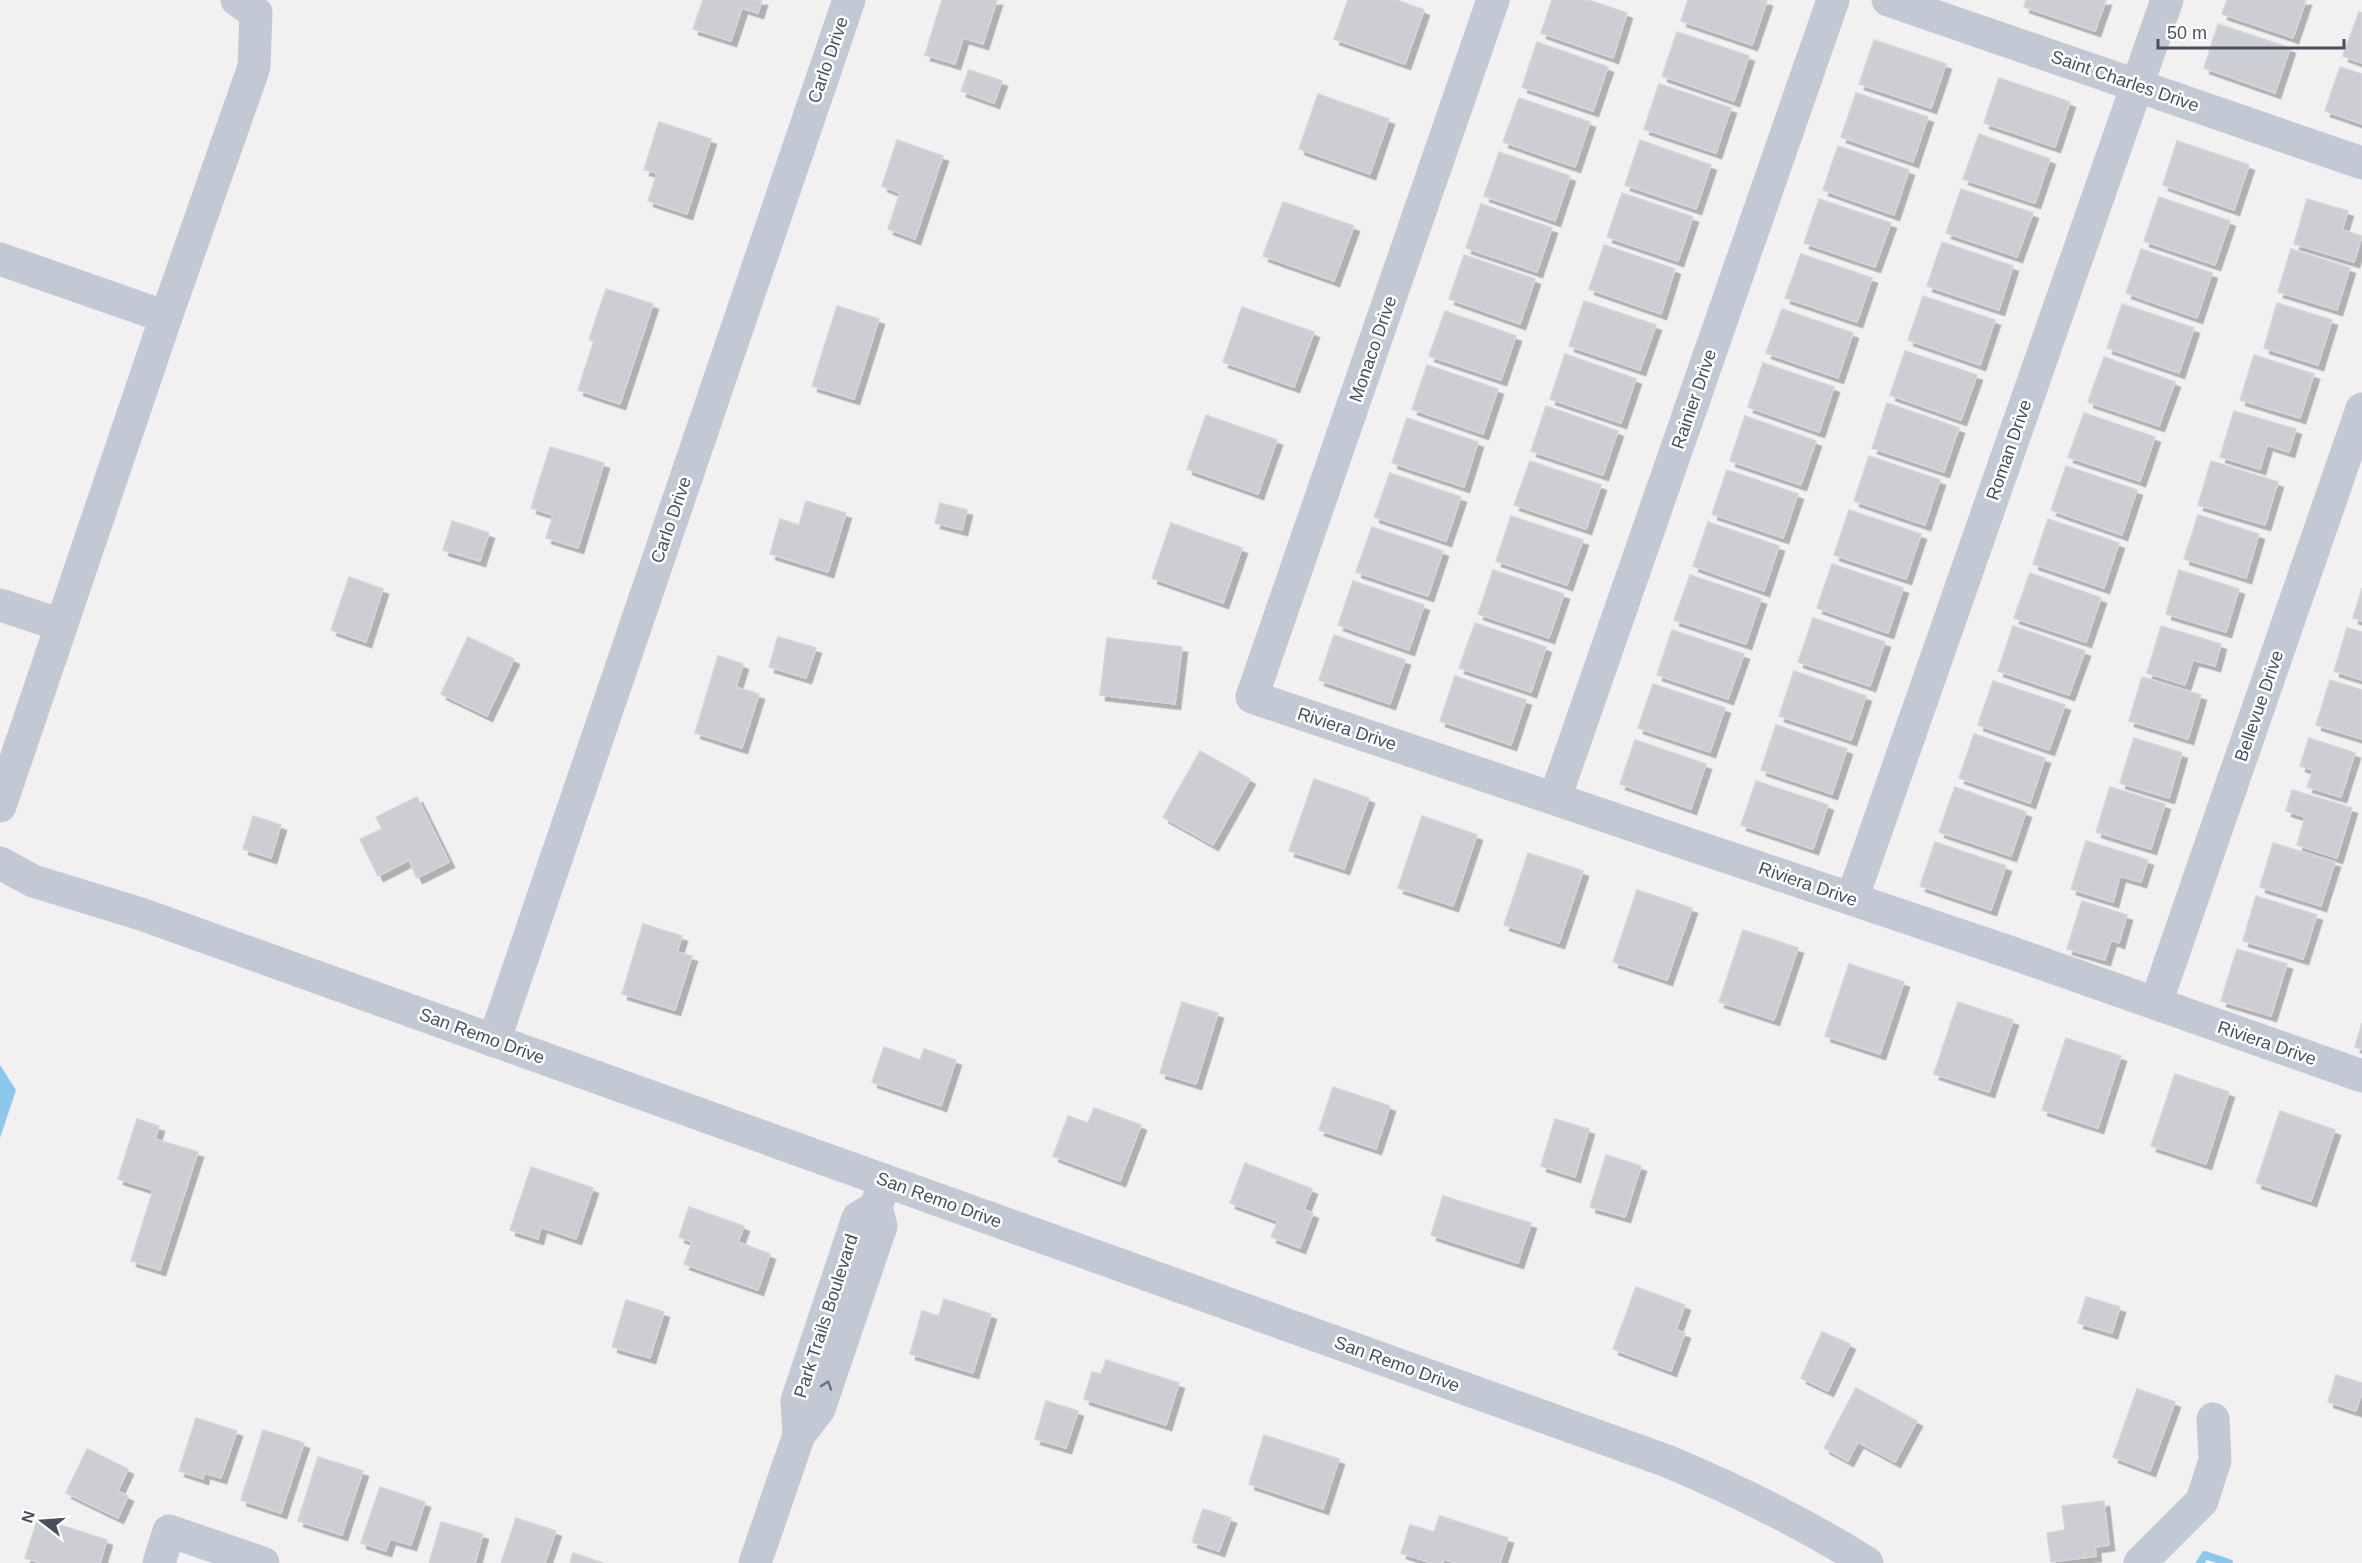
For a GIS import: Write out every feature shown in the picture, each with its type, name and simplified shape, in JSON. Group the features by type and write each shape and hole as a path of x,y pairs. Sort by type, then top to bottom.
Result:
{"street":[{"path":"0,806 166,317 254,67 256,13 237,0"},
{"name":"Carlo Drive","path":"494,1041 849,0"},
{"name":"Monaco Drive","path":"1252,697 1493,0"},
{"name":"Rainier Drive","path":"1555,798 1833,0"},
{"name":"Saint Charles Drive","path":"1888,0 2362,163"},
{"name":"Roman Drive","path":"1852,899 2167,0"},
{"path":"0,259 166,317"},
{"name":"Bellevue Drive","path":"2156,1003 2362,409"},
{"path":"0,605 61,625"},
{"name":"Riviera Drive","path":"1252,697 1852,899 2362,1076"},
{"name":"San Remo Drive","path":"0,863 33,881 141,914 494,1041 880,1194 1667,1461 1778,1512 1867,1563"},
{"name":"Park Trails Boulevard","path":"755,1563 799,1435 819,1409 881,1226 880,1194"},
{"path":"2140,1563 2202,1501 2215,1460 2213,1419"},
{"path":"159,1563 169,1531 263,1563"}],"water":[{"path":"0,1065 16,1090 0,1138"}],"building":[{"path":"703,0 762,0 758,13 742,8 731,41 693,29"},
{"path":"942,0 997,0 983,44 963,38 955,64 925,55"},
{"path":"1348,0 1397,0 1424,10 1405,64 1334,39"},
{"path":"1552,0 1588,0 1627,13 1613,58 1541,33"},
{"path":"1688,0 1767,1 1752,45 1681,21"},
{"path":"2026,0 2106,0 2095,31 2024,7"},
{"path":"2227,0 2306,0 2293,38 2222,14"},
{"path":"2359,12 2362,13 2362,63 2343,56"},
{"path":"2218,24 2290,48 2275,93 2204,68"},
{"path":"1677,32 1749,56 1734,101 1662,76"},
{"path":"1874,40 1946,64 1931,108 1859,84"},
{"path":"1537,42 1608,67 1593,111 1522,87"},
{"path":"2340,67 2362,74 2362,124 2325,111"},
{"path":"969,70 1002,81 994,103 961,91"},
{"path":"1999,78 2070,102 2055,147 1984,123"},
{"path":"1659,84 1731,108 1716,153 1644,129"},
{"path":"1856,93 1928,117 1913,162 1841,137"},
{"path":"1318,94 1389,119 1370,174 1299,149"},
{"path":"1519,98 1590,122 1575,167 1503,142"},
{"path":"659,122 711,139 687,214 648,201 657,173 644,170"},
{"path":"1979,134 2050,159 2035,203 1963,179"},
{"path":"897,140 943,156 915,239 888,229 900,193 882,186"},
{"path":"1640,140 1711,165 1696,209 1625,185"},
{"path":"2177,141 2249,165 2234,210 2163,185"},
{"path":"1838,146 1909,170 1894,215 1823,190"},
{"path":"1499,152 1570,176 1555,221 1484,196"},
{"path":"1961,189 2033,213 2017,257 1946,233"},
{"path":"1622,193 1693,217 1678,261 1607,237"},
{"path":"2159,197 2230,221 2215,265 2144,241"},
{"path":"1819,199 1891,223 1875,267 1804,243"},
{"path":"2307,199 2348,211 2342,230 2362,236 2354,262 2294,244"},
{"path":"1283,202 1354,226 1334,281 1263,256"},
{"path":"1481,204 1552,228 1537,272 1466,248"},
{"path":"1942,242 2013,266 1999,310 1927,286"},
{"path":"1604,245 1675,269 1661,314 1589,289"},
{"path":"2141,249 2212,273 2197,318 2126,293"},
{"path":"2291,249 2350,268 2337,310 2278,292"},
{"path":"1801,254 1872,278 1857,322 1785,298"},
{"path":"1464,255 1535,279 1520,324 1449,299"},
{"path":"606,289 653,304 620,404 578,390 594,341 589,340"},
{"path":"1923,296 1995,320 1980,365 1908,340"},
{"path":"1584,301 1656,325 1640,370 1569,346"},
{"path":"2277,303 2332,320 2318,365 2264,348"},
{"path":"2122,304 2194,328 2179,373 2107,348"},
{"path":"837,306 879,319 854,399 812,386"},
{"path":"1242,307 1314,332 1294,387 1223,362"},
{"path":"1782,309 1853,333 1838,378 1766,353"},
{"path":"1445,311 1516,336 1501,380 1429,356"},
{"path":"1905,351 1977,375 1961,420 1890,395"},
{"path":"1565,354 1636,379 1621,423 1550,399"},
{"path":"2254,355 2314,374 2300,418 2240,400"},
{"path":"2104,357 2175,382 2159,426 2088,402"},
{"path":"1763,363 1834,387 1819,432 1748,407"},
{"path":"1427,365 1498,389 1483,434 1412,409"},
{"path":"1887,403 1959,428 1944,472 1872,448"},
{"path":"1546,406 1618,431 1603,475 1531,451"},
{"path":"2234,411 2296,429 2289,452 2267,445 2260,469 2220,457"},
{"path":"2084,413 2155,437 2140,481 2068,457"},
{"path":"1206,415 1277,440 1258,494 1187,469"},
{"path":"1745,416 1816,441 1801,485 1730,461"},
{"path":"1407,418 1478,442 1464,487 1392,463"},
{"path":"550,447 604,463 578,548 546,538 553,515 531,508"},
{"path":"1869,456 1940,480 1925,525 1854,501"},
{"path":"1530,461 1601,485 1586,529 1514,505"},
{"path":"2211,461 2278,482 2265,525 2198,505"},
{"path":"2066,466 2137,490 2122,535 2051,510"},
{"path":"1727,470 1798,494 1783,538 1712,514"},
{"path":"1390,473 1461,497 1446,541 1374,517"},
{"path":"806,501 846,513 828,572 770,554 780,519 799,525"},
{"path":"940,503 967,510 962,530 935,523"},
{"path":"1849,510 1921,534 1906,579 1834,555"},
{"path":"2198,515 2259,534 2246,578 2184,559"},
{"path":"1511,516 1583,540 1567,585 1496,561"},
{"path":"2048,519 2119,543 2104,588 2033,564"},
{"path":"452,521 489,533 480,561 443,550"},
{"path":"1708,522 1779,546 1764,591 1693,566"},
{"path":"1171,523 1242,548 1223,603 1152,578"},
{"path":"1372,527 1443,551 1428,596 1356,572"},
{"path":"1832,564 1903,588 1888,633 1817,608"},
{"path":"1493,570 1564,594 1549,638 1478,614"},
{"path":"2179,570 2239,589 2226,632 2166,614"},
{"path":"2030,573 2101,598 2086,642 2014,618"},
{"path":"1690,575 1761,599 1746,644 1674,620"},
{"path":"349,577 383,589 366,642 331,630"},
{"path":"1353,581 1424,605 1409,650 1338,625"},
{"path":"2362,588 2362,621 2353,618"},
{"path":"1813,618 1885,642 1870,686 1798,662"},
{"path":"1475,623 1546,647 1531,692 1459,668"},
{"path":"2013,626 2085,651 2069,695 1998,671"},
{"path":"2161,626 2221,644 2215,666 2193,660 2185,685 2147,673"},
{"path":"2347,628 2362,632 2362,680 2334,671"},
{"path":"1672,630 1744,654 1728,699 1657,675"},
{"path":"1334,635 1405,660 1390,704 1319,680"},
{"path":"468,637 514,659 487,716 441,694"},
{"path":"778,637 816,648 806,678 769,667"},
{"path":"1107,638 1182,647 1175,704 1100,695"},
{"path":"718,656 743,664 736,687 759,694 742,748 695,733"},
{"path":"1794,671 1866,696 1851,740 1779,716"},
{"path":"1455,676 1526,700 1511,745 1440,721"},
{"path":"2142,677 2201,695 2188,739 2129,721"},
{"path":"2330,680 2362,690 2362,739 2316,725"},
{"path":"1993,681 2065,705 2049,750 1978,725"},
{"path":"1653,684 1725,708 1710,752 1638,728"},
{"path":"1776,725 1847,749 1832,794 1761,770"},
{"path":"1974,734 2045,758 2030,803 1959,778"},
{"path":"2134,738 2182,753 2169,798 2120,783"},
{"path":"2309,738 2355,753 2341,797 2307,787 2313,770 2300,766"},
{"path":"1635,740 1706,764 1691,809 1620,784"},
{"path":"1200,751 1250,779 1213,845 1163,817"},
{"path":"1314,779 1369,798 1344,869 1289,851"},
{"path":"1756,781 1828,805 1813,849 1741,825"},
{"path":"1955,787 2026,812 2011,856 1939,832"},
{"path":"2110,787 2165,804 2151,849 2096,832"},
{"path":"2292,790 2352,808 2337,858 2297,845 2305,817 2286,811"},
{"path":"417,797 449,862 417,878 409,860 378,876 360,839 382,829 376,817"},
{"path":"253,816 281,825 271,858 243,849"},
{"path":"1422,816 1477,835 1453,906 1398,888"},
{"path":"2086,841 2148,860 2141,882 2120,876 2113,902 2071,889"},
{"path":"1935,842 2006,866 1991,910 1920,886"},
{"path":"2273,843 2335,862 2321,906 2260,887"},
{"path":"1528,853 1583,871 1559,943 1504,925"},
{"path":"1637,890 1692,908 1667,980 1613,962"},
{"path":"2256,896 2317,915 2303,959 2243,941"},
{"path":"2082,901 2127,915 2119,943 2111,940 2105,960 2067,949"},
{"path":"643,924 682,936 677,952 692,956 675,1010 622,994"},
{"path":"1743,930 1798,948 1774,1020 1719,1002"},
{"path":"2237,949 2287,964 2271,1016 2221,1001"},
{"path":"1849,964 1904,982 1880,1054 1825,1036"},
{"path":"1182,1002 1218,1013 1196,1084 1160,1073"},
{"path":"1958,1002 2013,1020 1989,1092 1934,1074"},
{"path":"2362,1023 2362,1049 2355,1047"},
{"path":"2066,1038 2121,1056 2098,1128 2042,1110"},
{"path":"884,1047 920,1060 924,1049 956,1060 941,1106 872,1082"},
{"path":"2175,1074 2229,1092 2206,1164 2151,1146"},
{"path":"1333,1087 1390,1106 1376,1149 1319,1130"},
{"path":"1094,1108 1141,1125 1120,1181 1053,1156 1068,1116 1088,1123"},
{"path":"2280,1111 2335,1130 2311,1201 2256,1183"},
{"path":"137,1119 159,1126 155,1139 198,1152 160,1270 131,1261 153,1190 118,1179"},
{"path":"1555,1119 1589,1129 1575,1177 1541,1166"},
{"path":"1606,1155 1641,1166 1625,1217 1590,1207"},
{"path":"1245,1163 1312,1189 1304,1210 1313,1213 1300,1248 1271,1237 1278,1221 1230,1203"},
{"path":"531,1167 593,1188 576,1239 541,1227 538,1239 510,1230"},
{"path":"1443,1196 1531,1223 1518,1263 1431,1235"},
{"path":"689,1207 744,1226 738,1242 770,1254 758,1290 684,1264 692,1242 679,1237"},
{"path":"1636,1287 1685,1305 1676,1330 1685,1333 1671,1371 1613,1349"},
{"path":"2086,1297 2120,1307 2112,1333 2078,1323"},
{"path":"944,1299 991,1314 973,1373 910,1354 922,1311 939,1316"},
{"path":"626,1300 664,1312 650,1358 612,1347"},
{"path":"1822,1332 1850,1344 1828,1391 1801,1378"},
{"path":"1106,1360 1179,1383 1166,1425 1084,1399 1092,1372 1101,1374"},
{"path":"2336,1375 2362,1383 2362,1392 2356,1411 2328,1402"},
{"path":"1856,1388 1917,1421 1895,1462 1858,1442 1848,1461 1824,1448"},
{"path":"2137,1389 2175,1402 2150,1471 2113,1457"},
{"path":"1046,1401 1078,1411 1066,1448 1035,1439"},
{"path":"196,1418 237,1431 221,1478 204,1473 203,1479 179,1471"},
{"path":"263,1430 304,1443 281,1513 241,1500"},
{"path":"1264,1435 1339,1459 1323,1509 1249,1484"},
{"path":"87,1449 128,1469 118,1491 128,1496 118,1518 66,1493"},
{"path":"318,1457 363,1471 342,1535 298,1521"},
{"path":"380,1487 425,1502 411,1545 390,1539 386,1551 361,1543"},
{"path":"2104,1501 2109,1545 2095,1547 2096,1556 2051,1562 2047,1533 2065,1530 2062,1506"},
{"path":"1203,1509 1231,1518 1219,1551 1192,1542"},
{"path":"1440,1516 1508,1538 1500,1563 1455,1563 1444,1559 1443,1563 1431,1563 1401,1553 1410,1525 1434,1532"},
{"path":"38,1518 107,1540 100,1563 41,1563 25,1558"},
{"path":"516,1518 556,1531 545,1563 501,1563"},
{"path":"441,1522 483,1534 475,1563 429,1563"},
{"path":"573,1553 603,1563 570,1563"}],"waterway":[{"path":"2200,1563 2205,1555 2229,1563"}]}
